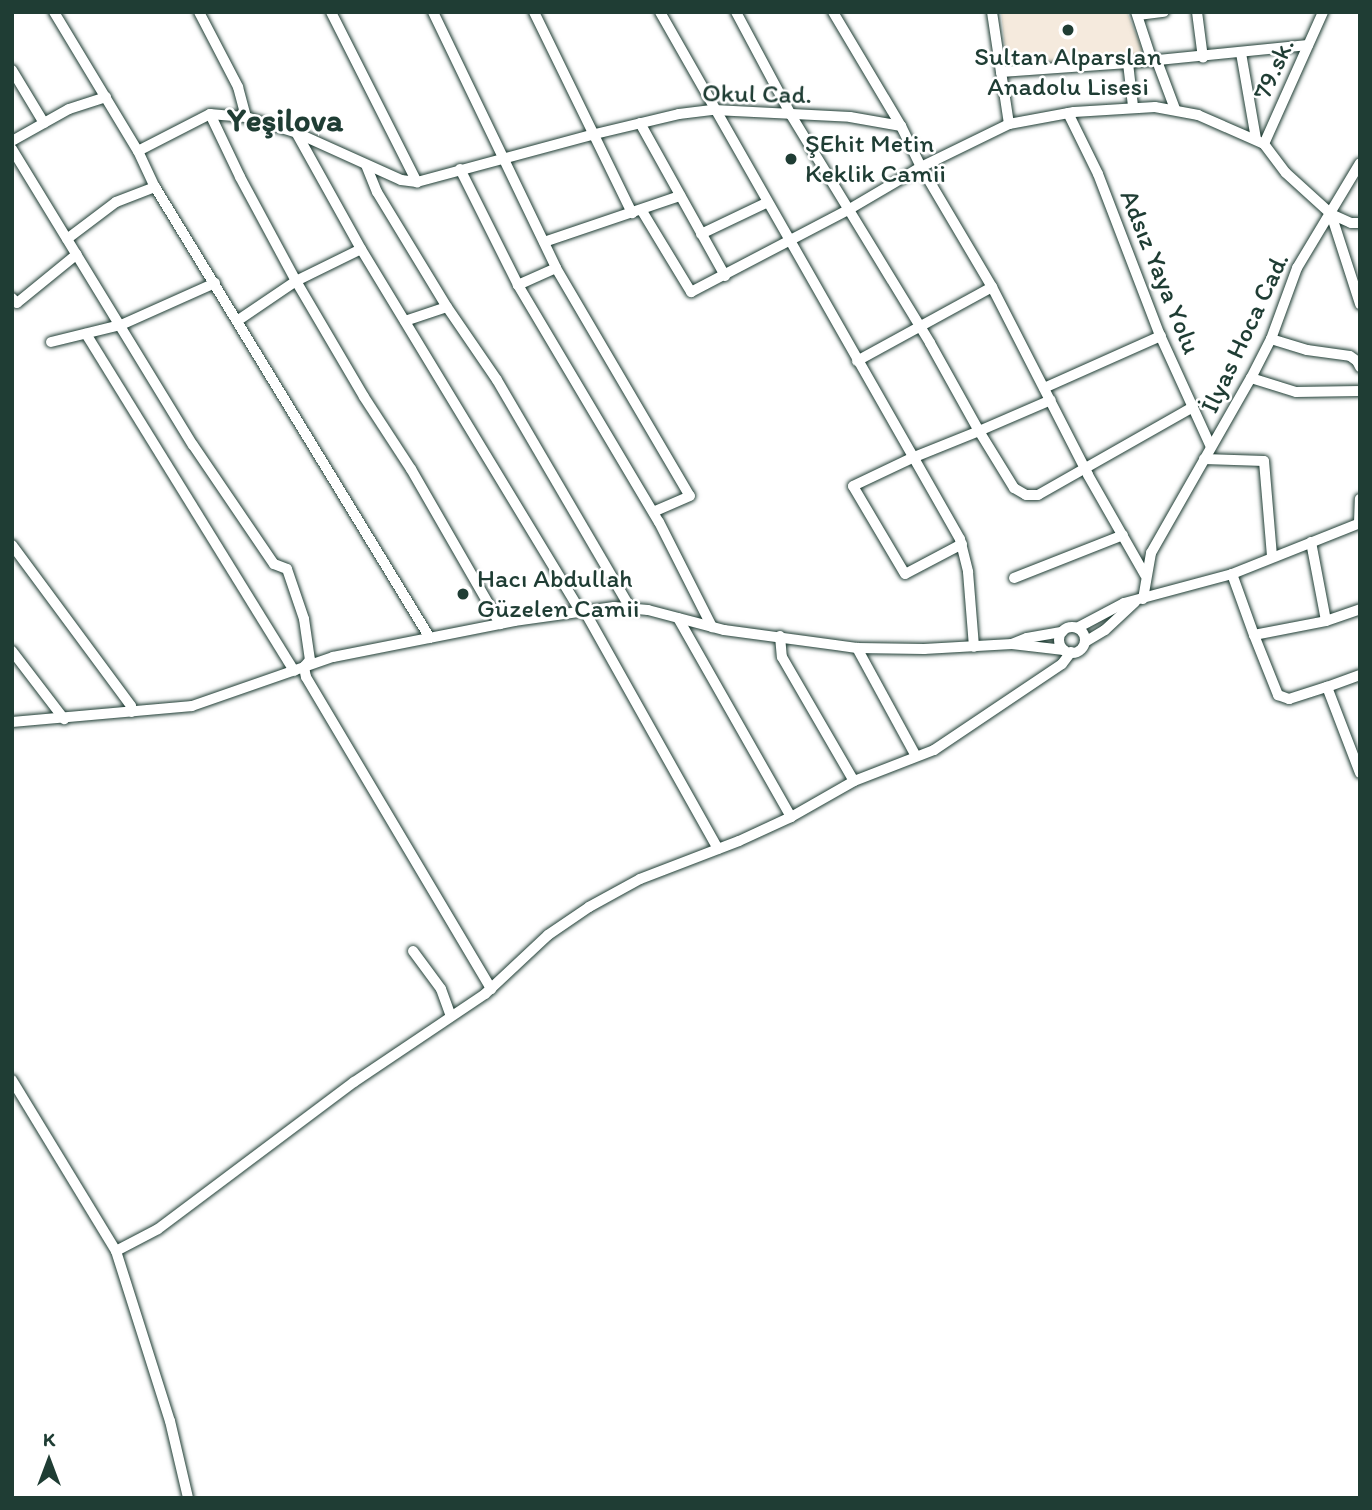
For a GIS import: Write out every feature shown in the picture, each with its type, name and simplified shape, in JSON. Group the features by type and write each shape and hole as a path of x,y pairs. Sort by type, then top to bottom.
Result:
{"street":[{"path":"54,12 138,151 155,187 430,638"},
{"path":"199,12 238,87 246,117"},
{"path":"331,12 417,182"},
{"path":"433,12 556,268 690,496 653,512"},
{"path":"534,12 591,135 637,212 691,292 848,210 921,167 1009,124 1069,113 1133,106 1198,115 1260,141"},
{"path":"660,12 788,242 962,544 968,572 974,646"},
{"path":"736,12 791,114 1011,484 1026,495 1043,493 1193,407"},
{"path":"832,12 901,126 921,167 992,287 1086,469 1145,575"},
{"path":"992,12 1009,124"},
{"path":"1164,12 1137,14 1175,110"},
{"path":"1197,12 1203,58"},
{"name":"79.sk.","path":"1260,141 1323,12"},
{"path":"1001,72 1203,58 1308,45"},
{"path":"1241,54 1260,141 1286,173 1331,214 1351,223 1360,223"},
{"path":"1128,63 1133,106"},
{"path":"12,70 44,123"},
{"path":"12,141 77,106 106,97"},
{"name":"Okul Cad.","path":"417,182 640,123 714,110 850,117 901,126"},
{"name":"Adsız Yaya Yolu","path":"1069,113 1098,174 1161,336 1211,447"},
{"path":"138,151 210,114 246,117 296,133 401,180 417,182"},
{"path":"210,114 240,177 296,281 364,397 411,469 500,624"},
{"path":"640,123 725,276"},
{"path":"296,133 361,248 582,610 718,849"},
{"path":"12,149 193,445 274,564 288,569 304,619 310,660 299,669"},
{"name":"İlyas Hoca Cad.","path":"1139,601 1151,553 1271,339 1297,268 1360,163"},
{"path":"366,164 377,192 447,307 497,380 631,608"},
{"path":"460,169 518,285 653,512 712,627"},
{"path":"68,239 116,202 155,187"},
{"path":"544,242 680,196"},
{"path":"701,234 766,203"},
{"path":"1331,214 1360,304"},
{"path":"237,321 296,281 361,248"},
{"path":"12,298 17,303 77,254"},
{"path":"518,285 556,268"},
{"path":"51,342 121,325 215,283"},
{"path":"857,360 992,287"},
{"path":"405,321 447,307"},
{"path":"86,334 306,677 491,989"},
{"path":"1044,388 1161,336"},
{"path":"1271,339 1307,350 1350,356 1357,360 1360,367"},
{"path":"1251,378 1296,392 1360,391"},
{"path":"962,544 905,574 853,486 912,458 1051,400"},
{"path":"1204,459 1264,461 1272,557"},
{"path":"1012,644 1027,638 1077,628 1124,603 1232,574 1360,523 1360,499"},
{"path":"1014,578 1123,535"},
{"path":"1311,542 1326,621"},
{"path":"12,545 131,706 132,712"},
{"path":"1232,574 1278,695 1289,699 1360,675"},
{"path":"12,722 192,706 333,657 582,610 631,608 712,627 857,648 1012,644 1068,651 1080,650 1085,642 1105,630 1139,601"},
{"path":"1254,635 1326,621 1360,608"},
{"path":"678,618 791,817"},
{"path":"1077,628 1084,635 1085,642"},
{"path":"1062,632 1060,642 1068,651"},
{"path":"779,636 782,657 854,781"},
{"path":"857,648 916,756"},
{"path":"12,651 64,719"},
{"path":"116,1251 158,1230 354,1082 491,989 548,935 589,907 640,879 791,817 854,781 934,750 1062,664 1068,651"},
{"path":"1327,687 1357,759 1360,773"},
{"path":"413,951 441,989 451,1016"},
{"path":"12,1080 116,1251 170,1421 188,1498"}],"shaded area":[{"name":"Sultan Alparslan Anadolu Lisesi","path":"1001,12 1127,12 1142,49 1140,57 1007,67"}],"place":[{"name":"Sultan Alparslan Anadolu Lisesi","path":"1068,30"},
{"name":"ŞEhit Metin Keklik Camii","path":"791,159"},
{"name":"Hacı Abdullah Güzelen Camii","path":"463,594"}],"district":[{"name":"Yeşilova","path":"285,120"}]}
